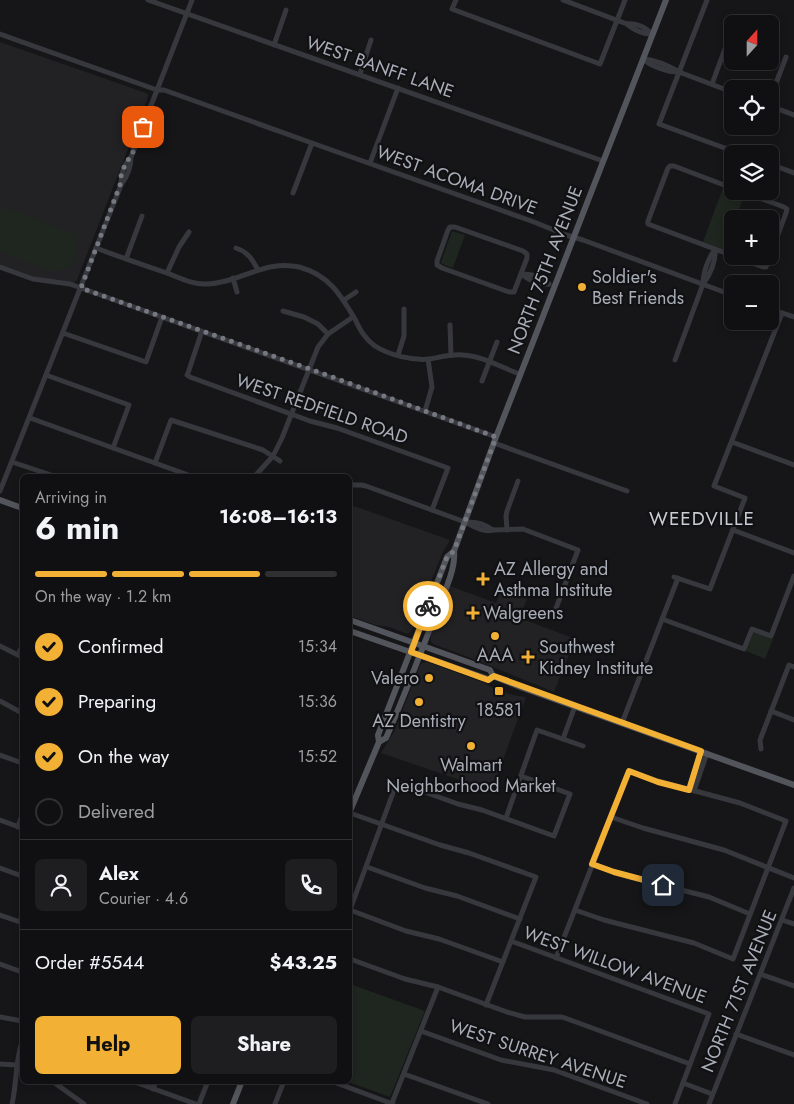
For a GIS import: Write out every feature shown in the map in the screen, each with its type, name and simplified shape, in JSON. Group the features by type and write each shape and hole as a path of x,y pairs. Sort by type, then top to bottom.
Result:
{"main road":[{"name":"NORTH 75TH AVENUE","path":"379,742 386,738 424,646 455,560 454,551 495,440 666,0"},
{"path":"0,500 20,507"},
{"name":"NORTH 75TH AVENUE","path":"352,807 379,742 378,735 447,557 454,551"},
{"path":"352,621 490,670 494,676 794,785"},
{"path":"352,632 488,680 494,676"},
{"path":"233,1104 241,1084"}],"street":[{"name":"WEST BANFF LANE","path":"148,0 603,162"},
{"path":"0,491 81,288 120,185 126,162 131,157 192,0"},
{"path":"456,0 452,9 600,64 625,0"},
{"path":"563,0 627,24 647,29 652,34"},
{"path":"707,0 659,124 724,148"},
{"path":"274,44 286,10"},
{"name":"WEST ACOMA DRIVE","path":"0,34 370,163 724,292"},
{"path":"360,74 371,40"},
{"path":"712,84 724,52"},
{"path":"777,80 786,57"},
{"path":"643,59 673,68 724,89"},
{"path":"370,163 398,88"},
{"path":"779,109 794,115"},
{"path":"293,193 312,143"},
{"path":"724,185 670,166 648,224 766,267 787,209 765,200"},
{"path":"779,167 794,173"},
{"path":"126,259 142,216"},
{"path":"450,227 455,227 515,248 527,254 514,292 509,292 437,265 450,227"},
{"path":"167,273 179,247 189,232"},
{"path":"96,248 190,282 206,284 285,265 302,268 326,280 337,291 364,336 376,346 414,359 428,359 451,355 476,357 520,374"},
{"path":"236,248 244,250 251,257 258,270"},
{"path":"675,360 703,284 707,279 711,255 715,250"},
{"path":"0,268 33,279 70,284 309,369 426,411 627,491"},
{"path":"233,278 236,292"},
{"path":"344,300 356,292"},
{"path":"398,355 404,336 404,309"},
{"path":"283,311 304,317 318,324 328,334"},
{"path":"779,312 794,317"},
{"path":"622,723 676,577 710,590 745,498 714,486 782,313"},
{"path":"63,333 146,362 162,317"},
{"path":"257,474 273,456 282,438 318,347 328,334 353,317"},
{"path":"450,325 451,355"},
{"name":"WEST REDFIELD ROAD","path":"202,331 188,375 190,377 310,421 338,428 448,468 432,510"},
{"path":"482,381 496,342"},
{"path":"426,411 432,387 428,359"},
{"path":"46,375 129,405 113,448"},
{"path":"30,418 185,474"},
{"path":"155,463 171,420 263,450 280,461"},
{"path":"732,442 794,465"},
{"path":"12,462 48,474"},
{"path":"507,530 507,511 518,481"},
{"path":"352,484 361,485 484,530 527,530 578,550 555,612"},
{"path":"732,530 794,553"},
{"path":"662,619 744,649 752,629 771,636 794,576"},
{"path":"0,646 20,656"},
{"path":"761,749 760,740 792,666"},
{"path":"0,701 20,712"},
{"path":"563,739 575,706"},
{"path":"771,711 794,720"},
{"path":"506,818 538,730 583,746"},
{"path":"692,790 704,752"},
{"path":"0,755 20,762"},
{"path":"556,958 611,818 631,772 636,766"},
{"path":"575,910 604,920 694,943 733,959 786,821 740,803 658,782 631,772"},
{"path":"352,905 397,782 449,801 475,807 554,836 570,794 521,776"},
{"path":"352,813 536,877 486,1005"},
{"path":"611,818 724,850 794,878"},
{"path":"0,820 20,828"},
{"path":"592,864 626,876 700,894 750,914"},
{"path":"367,866 425,888 457,896 520,919"},
{"path":"0,868 20,875"},
{"name":"NORTH 71ST AVENUE","path":"709,1104 794,888"},
{"path":"352,911 406,931 439,939 503,962"},
{"path":"0,915 20,922"},
{"path":"782,920 794,924"},
{"name":"WEST WILLOW AVENUE","path":"511,942 709,1014 690,1064"},
{"path":"723,963 726,956"},
{"path":"352,960 405,979 525,1017 562,1018 690,1064 675,1104"},
{"path":"0,964 20,971"},
{"path":"760,974 794,986"},
{"path":"339,1084 393,1104 438,988"},
{"path":"0,1017 20,1022"},
{"name":"WEST SURREY AVENUE","path":"421,1031 501,1060 554,1070 647,1104"},
{"path":"736,1034 794,1055"},
{"path":"12,1104 16,1089 20,1048"},
{"path":"0,1064 19,1064"},
{"path":"404,1074 488,1104"},
{"path":"683,1083 712,1094"},
{"path":"56,1084 84,1104"},
{"path":"140,1084 197,1104 207,1084"},
{"path":"153,1089 155,1084"},
{"path":"275,1104 283,1084"}],"shaded area":[{"path":"0,42 148,95 77,280 74,283 37,278 0,265"},
{"path":"723,188 724,200 742,200 739,210 724,210 724,250 703,242"},
{"path":"0,208 13,210 80,236 78,240 74,239 76,252 73,262 64,269 51,271 0,252"},
{"path":"452,231 465,235 453,268 441,262"},
{"path":"354,506 450,540 442,554 412,630 408,634 352,617 352,507"},
{"path":"450,586 496,603 503,586 528,596 520,618 575,639 554,692 433,644 431,635"},
{"path":"754,631 773,639 765,659 746,651"},
{"path":"427,662 482,682 493,688 526,697 492,790 381,753 394,732 420,665"},
{"path":"352,985 425,1011 390,1097 352,1083"}],"way so far":[{"path":"143,127 131,157 126,162 120,185 81,288 496,437 454,551 447,557 428,606"}],"place":[{"name":"Soldier's Best Friends","path":"582,287"},
{"name":"AZ Allergy and Asthma Institute","path":"483,579"},
{"name":"Walgreens","path":"473,613"},
{"name":"AAA","path":"495,636"},
{"name":"Southwest Kidney Institute","path":"528,657"},
{"name":"Valero","path":"429,678"},
{"name":"18581","path":"499,691"},
{"name":"AZ Dentistry","path":"419,702"},
{"name":"Walmart Neighborhood Market","path":"471,746"}],"district":[{"name":"WEEDVILLE","path":"702,518"}],"route":[{"path":"428,606 411,652 488,680 494,676 701,751 689,790 658,782 629,771 592,864 663,885"}]}
